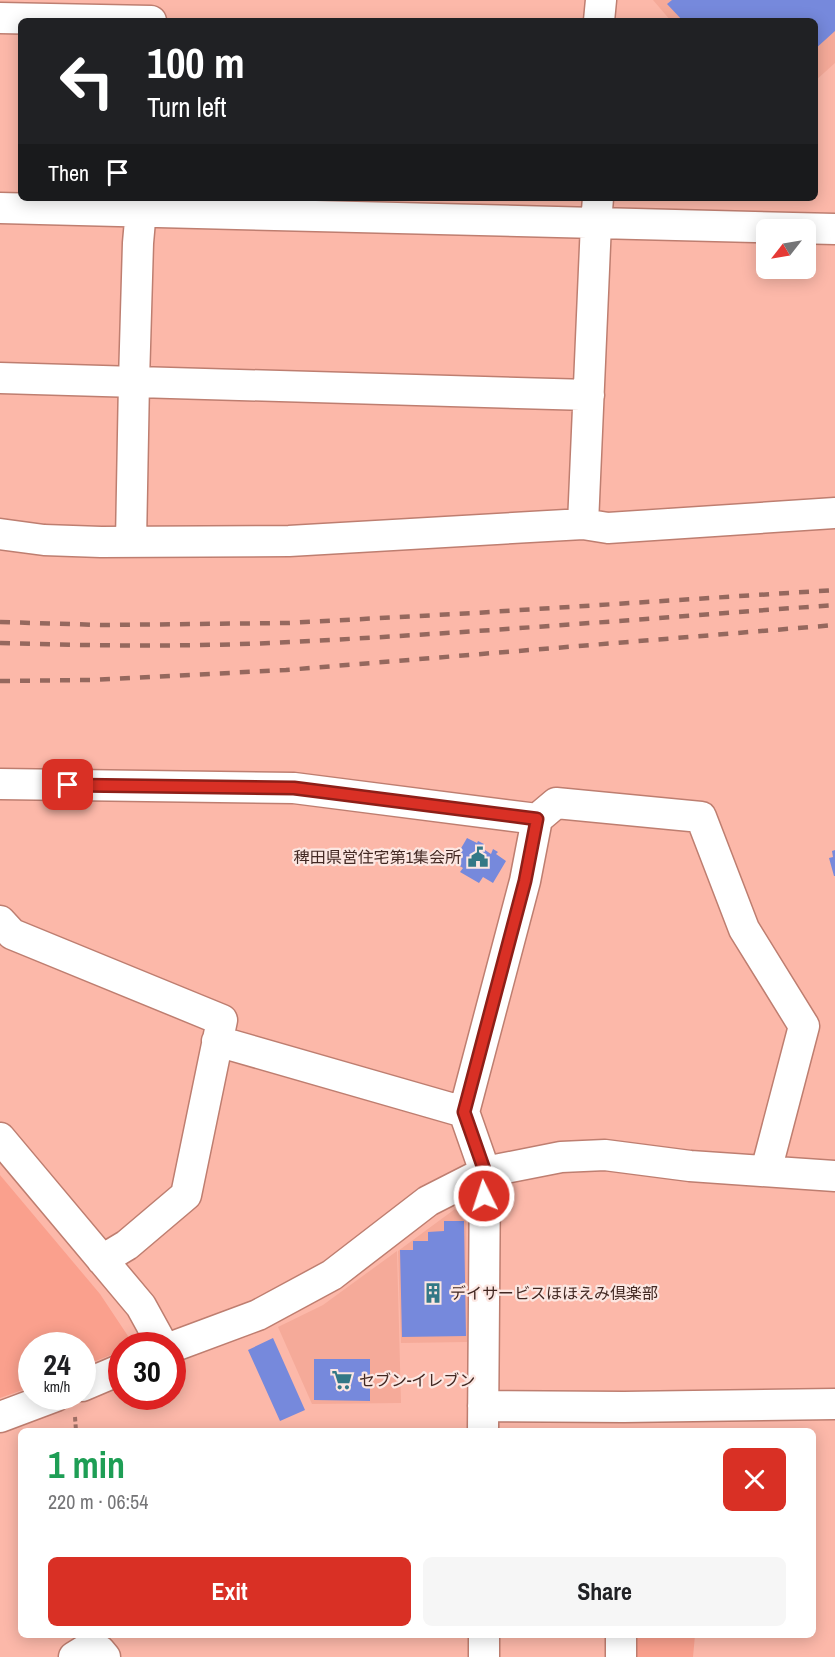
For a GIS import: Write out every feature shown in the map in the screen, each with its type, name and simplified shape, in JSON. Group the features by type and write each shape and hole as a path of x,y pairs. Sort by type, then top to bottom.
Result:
{"street":[{"path":"143,0 143,18"},
{"path":"599,18 601,0"},
{"path":"0,18 18,18"},
{"path":"0,208 142,205 597,211 835,229"},
{"path":"131,542 138,243 142,205"},
{"path":"583,524 597,211"},
{"path":"0,378 589,395"},
{"path":"0,534 44,540 289,541 583,524 608,528 835,513"},
{"path":"0,784 294,788 537,819"},
{"path":"766,1171 804,1026 744,929 700,817 556,803 537,819 525,881 464,1112 485,1172 483,1418 624,1419 835,1404"},
{"path":"0,921 12,934 222,1020 186,1195 127,1245 102,1260"},
{"path":"218,1041 464,1112"},
{"path":"0,1138 141,1306 155,1332"},
{"path":"186,1342 258,1315 332,1275 428,1201 485,1172 561,1157 605,1155 690,1166 835,1176"},
{"path":"0,1417 19,1410"},
{"path":"484,1638 484,1657"},
{"path":"621,1638 621,1657"},
{"path":"74,1657 87,1648 99,1651 105,1657"}],"shaded area":[{"path":"653,0 835,0 835,63 818,78 818,18 668,18"},
{"path":"0,1175 100,1294 125,1332 108,1332 108,1356 96,1361 96,1332 18,1332 18,1392 0,1398"},
{"name":"デイサービスほほえみ倶楽部","path":"455,1209 466,1214 467,1342 401,1343 398,1251"},
{"path":"397,1251 401,1403 312,1404 278,1327 323,1305"},
{"path":"621,1638 695,1638 693,1657 621,1657"}],"building":[{"path":"672,0 835,0 835,31 818,46 818,18 680,18 667,4"},
{"name":"稗田県営住宅第1集会所","path":"467,838 484,844 482,848 491,854 493,849 506,861 493,883 483,877 479,883 460,872 463,868 453,862"},
{"path":"835,850 834,876 829,858 833,857 832,851"},
{"name":"デイサービスほほえみ倶楽部","path":"444,1221 464,1221 466,1336 402,1337 400,1250 413,1250 413,1241 428,1241 428,1232 444,1231"},
{"path":"273,1338 305,1410 280,1421 248,1350"},
{"name":"セブン-イレブン","path":"314,1359 370,1359 370,1401 314,1400"}],"railway":[{"path":"0,622 102,625 288,623 835,590"},
{"path":"0,643 146,646 291,642 495,630 835,605"},
{"path":"0,681 91,680 286,670 835,625"}],"place":[{"name":"稗田県営住宅第1集会所","path":"478,857"},
{"name":"デイサービスほほえみ倶楽部","path":"433,1293"},
{"name":"セブン-イレブン","path":"342,1380"}],"route":[{"path":"68,785 294,788 537,819 525,881 464,1112 485,1172 484,1196"}]}
